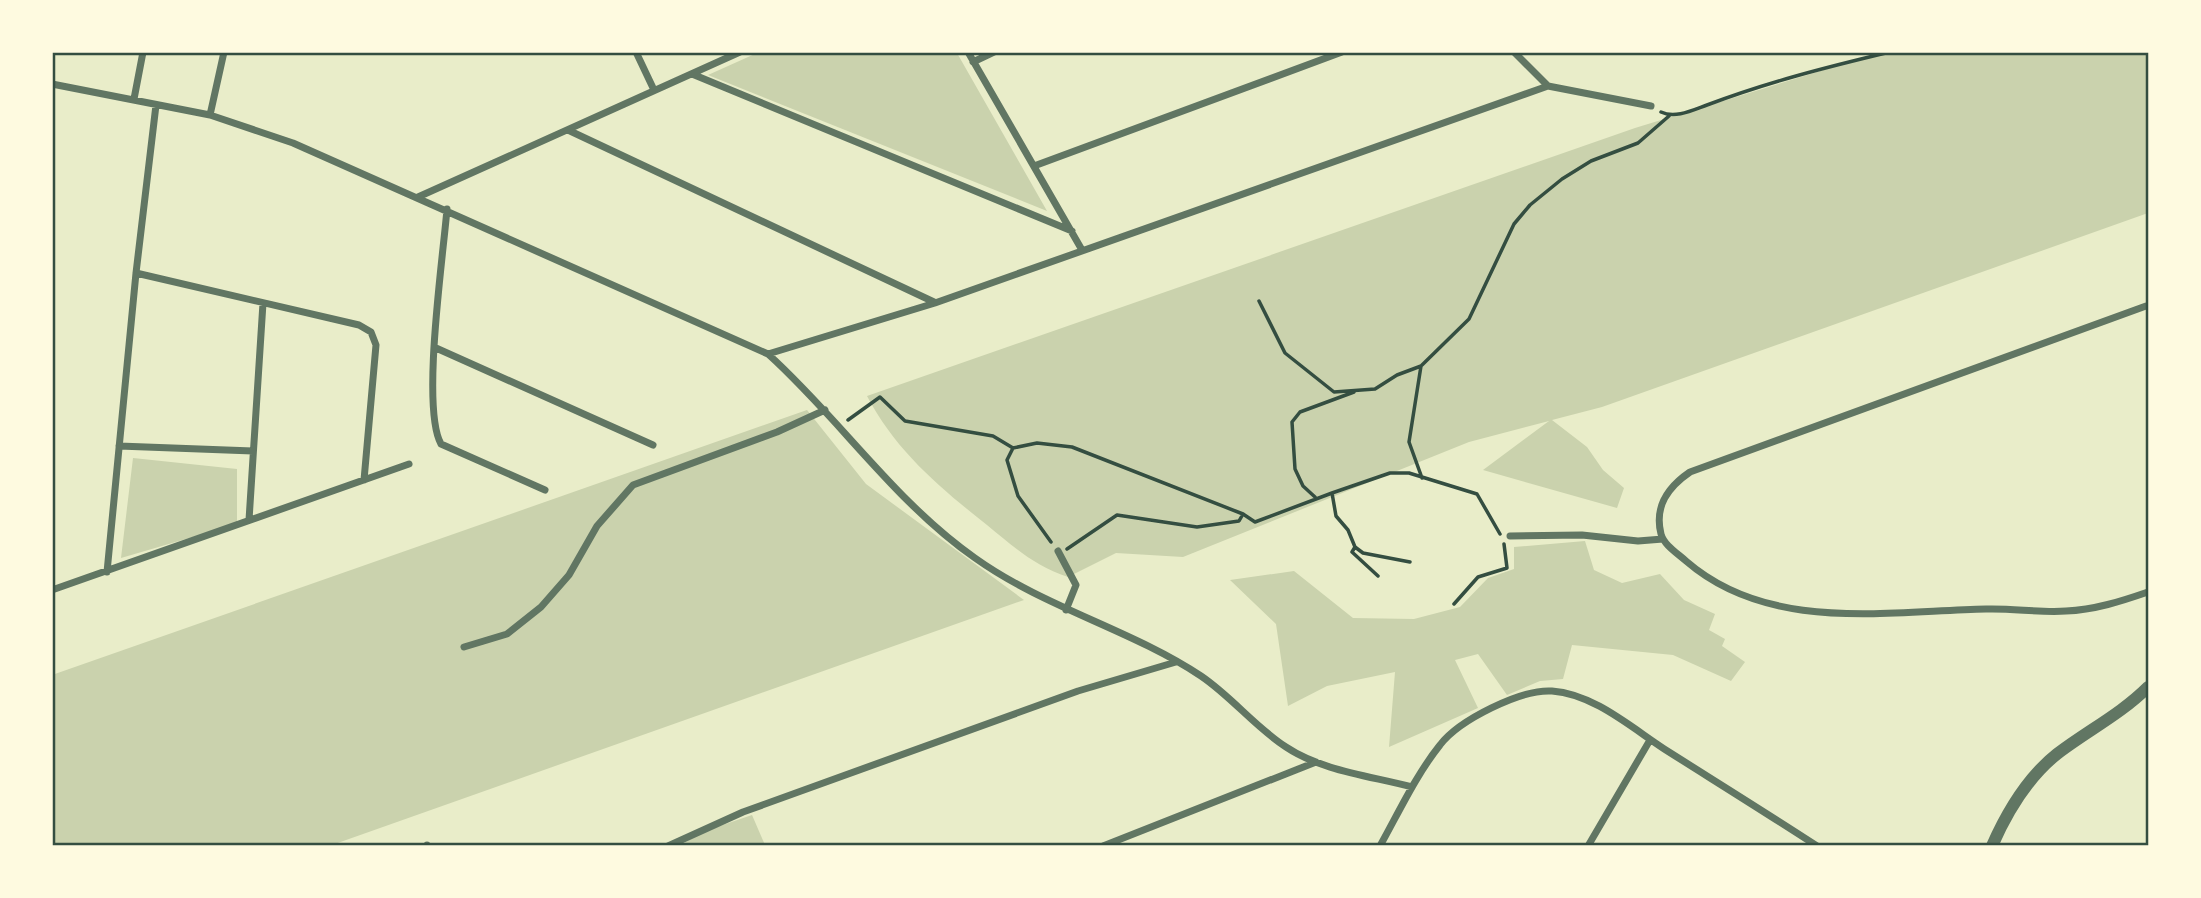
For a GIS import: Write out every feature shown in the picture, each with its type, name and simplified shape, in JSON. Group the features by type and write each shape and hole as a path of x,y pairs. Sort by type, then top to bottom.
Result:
{"street":[{"path":"134,99 143,52"},
{"path":"209,115 224,52"},
{"path":"636,52 654,90"},
{"path":"418,197 570,131 740,52"},
{"path":"968,52 1082,250"},
{"path":"973,62 994,52"},
{"path":"1034,166 1342,52"},
{"path":"1514,52 1548,86"},
{"path":"692,74 1072,231"},
{"path":"52,84 209,115 293,142 768,354 825,410 914,509 963,549 1012,583 1066,610 1128,636 1176,662 1221,691 1287,748 1316,762 1412,787"},
{"path":"768,354 935,303 1548,86 1651,106"},
{"path":"107,572 136,274 156,105"},
{"path":"570,131 935,303"},
{"path":"447,209 432,415 434,432 441,444 545,490"},
{"path":"136,274 359,325 370,332 376,345 364,480"},
{"path":"249,520 263,303"},
{"path":"2146,306 1690,472 1675,483 1664,497 1659,524 1663,539 1692,566 1732,591 1756,600 1810,612 1989,609 2067,611 2113,603 2148,593"},
{"path":"436,348 653,445"},
{"path":"464,647 507,634 541,607 569,575 597,526 633,485 777,432 825,410"},
{"path":"119,446 253,451"},
{"path":"52,590 410,464"},
{"path":"1510,536 1582,535 1626,540 1663,539"},
{"path":"1059,553 1076,585 1066,610"},
{"path":"668,845 743,812 1078,691 1176,662"},
{"path":"1992,845 2013,805 2034,777 2056,755 2114,717 2148,687"},
{"path":"1380,845 1412,787 1441,743 1487,711 1534,692 1572,695 1620,719 1817,845"},
{"path":"1588,845 1650,740"},
{"path":"1103,845 1316,762"}],"path":[{"path":"1259,301 1285,353 1334,392 1375,389 1397,375 1421,366 1469,319 1514,224 1530,205 1591,161 1638,143 1669,116 1783,78 1890,52"},
{"path":"1651,106 1669,116"},
{"path":"1421,366 1409,442 1422,478"},
{"path":"1315,498 1303,486 1295,470 1292,422 1300,412 1360,390"},
{"path":"839,425 880,397 905,421 993,436 1013,448 1037,443 1072,447 1243,514 1255,522 1390,473 1409,473 1476,494 1489,520 1503,538 1507,568 1478,577 1454,604"},
{"path":"1013,448 1007,460 1018,496 1059,553 1095,532 1117,515 1197,527 1238,521 1243,514"},
{"path":"1332,493 1336,516 1348,530 1355,547 1363,552 1410,562"},
{"path":"1355,547 1352,552 1378,576"}],"green space":[{"path":"757,53 957,53 1047,211 708,75"},
{"path":"1879,53 2148,53 2148,213 1602,407 1552,420 1587,447 1603,470 1624,488 1617,508 1483,470 1549,421 1469,442 1183,557 1116,553 1068,577 1025,555 936,482 891,434 867,396 1635,128"},
{"path":"807,410 866,484 1024,600 332,845 53,845 52,675"},
{"path":"133,458 237,469 237,524 121,558"},
{"path":"1585,541 1594,570 1622,583 1660,574 1684,600 1715,614 1709,630 1725,639 1722,646 1745,662 1731,681 1673,655 1572,645 1563,679 1540,681 1507,695 1478,654 1455,660 1478,708 1389,747 1395,672 1327,686 1288,706 1276,624 1230,580 1294,571 1353,618 1414,619 1460,607 1488,578 1514,569 1514,547"},
{"path":"752,815 765,845 678,846 705,831"}]}
